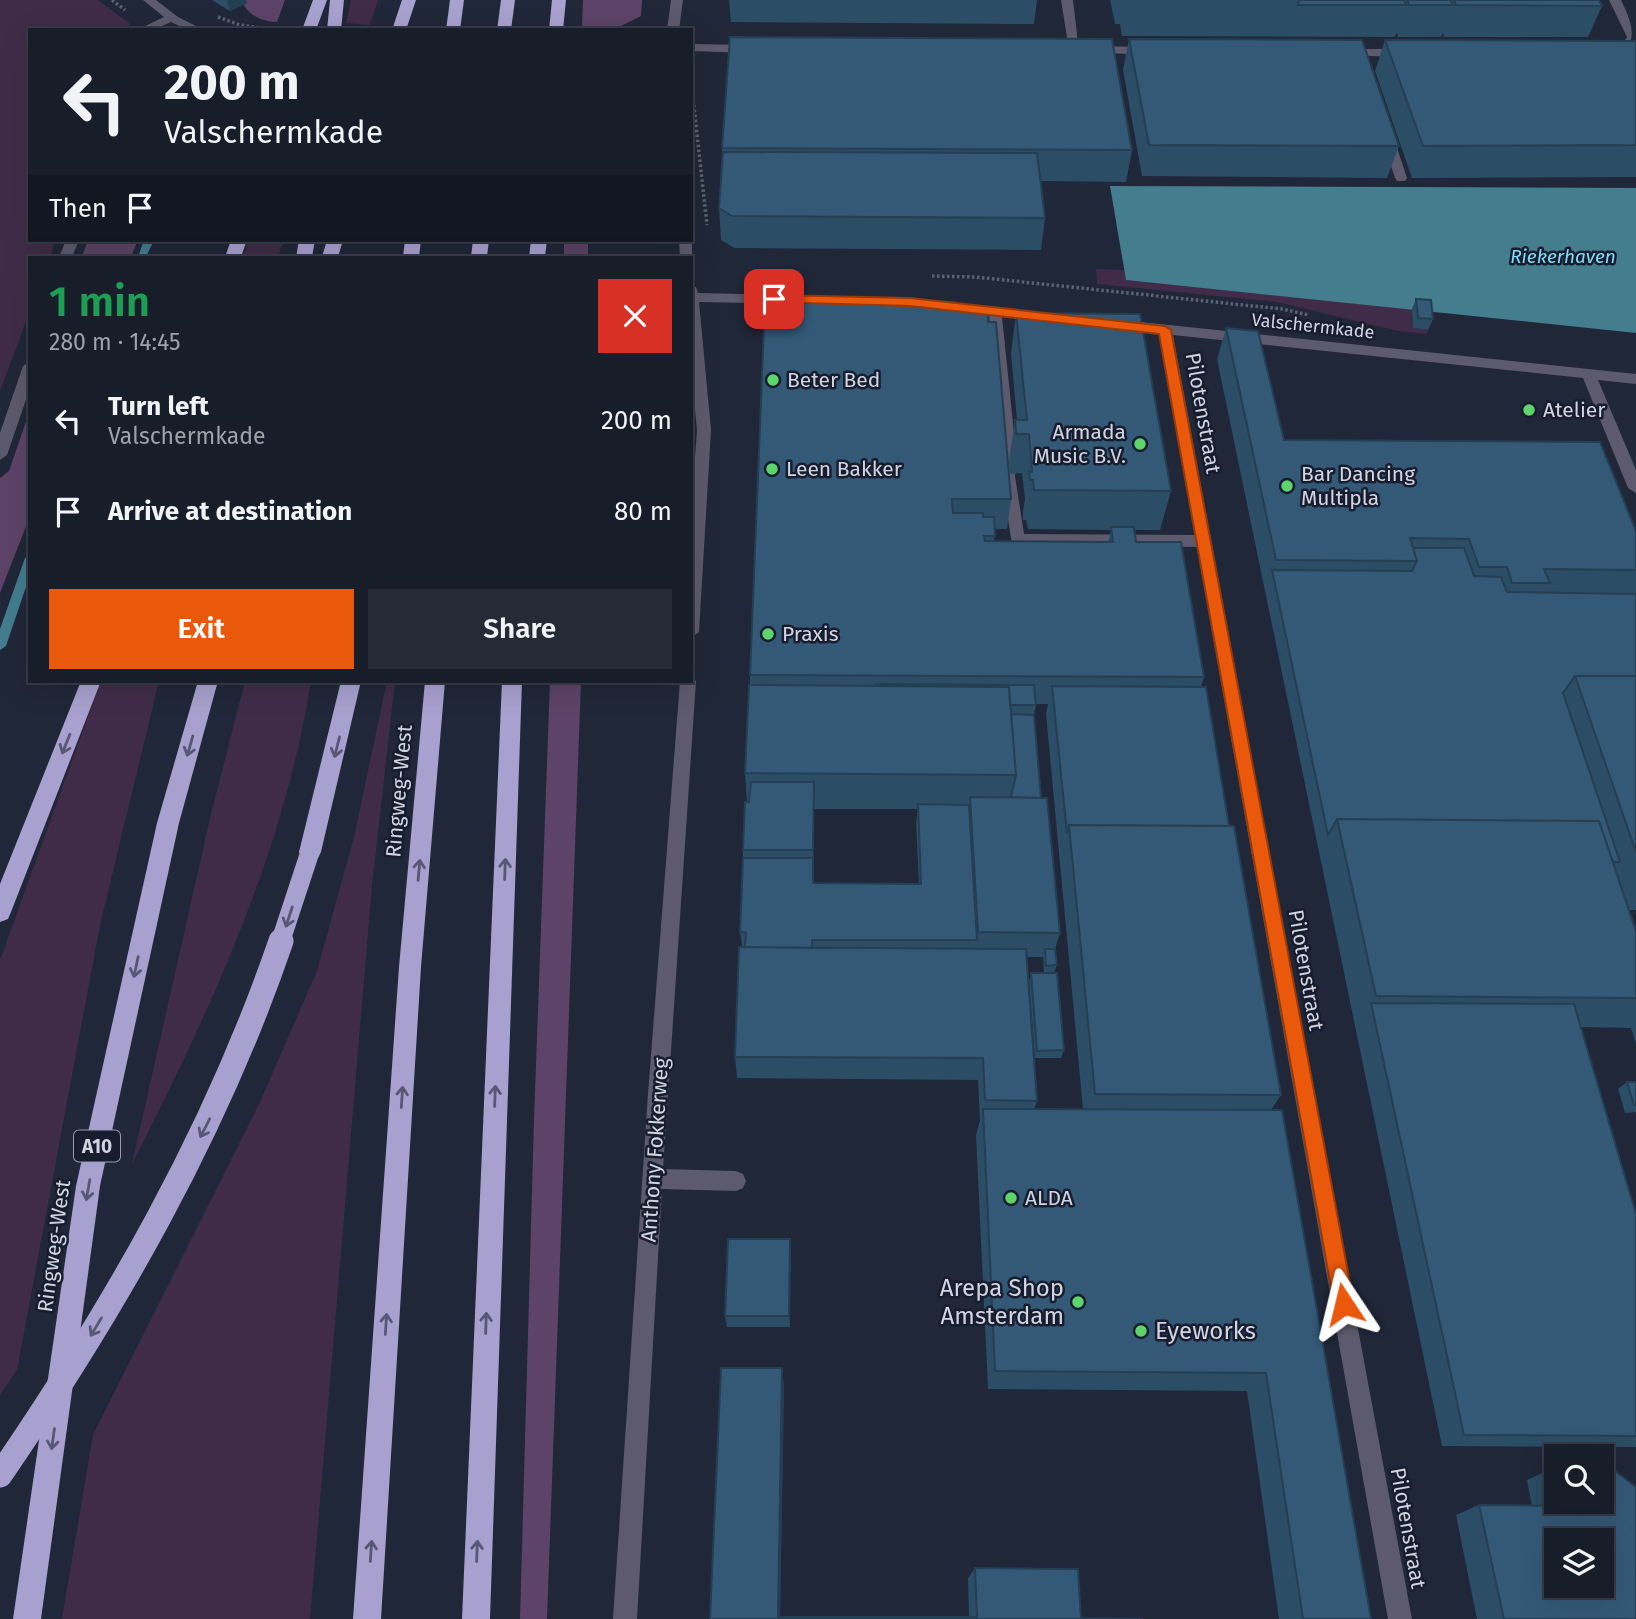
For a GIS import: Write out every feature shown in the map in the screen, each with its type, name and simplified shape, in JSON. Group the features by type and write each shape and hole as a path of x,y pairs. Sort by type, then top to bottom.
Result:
{"highway":[{"path":"310,28 320,0"},
{"path":"334,28 337,0"},
{"path":"400,28 409,0"},
{"path":"453,28 457,0"},
{"path":"504,28 508,0"},
{"path":"556,28 559,0"},
{"path":"0,912 90,683"},
{"name":"Ringweg-West","path":"27,1619 88,1186 168,823 207,683"},
{"path":"0,1475 52,1400 145,1244 218,1102 272,971 310,852 351,683"},
{"name":"Ringweg-West","path":"367,1619 410,967 435,683"},
{"path":"476,1619 512,683"}],"street":[{"path":"149,0 172,18 194,28"},
{"path":"673,28 677,0"},
{"path":"1067,0 1069,50 1169,51"},
{"path":"1608,53 1623,51 1633,37 1615,0"},
{"path":"148,28 172,18"},
{"path":"693,47 761,49"},
{"path":"1332,52 1361,59 1414,53"},
{"path":"1384,128 1401,178"},
{"path":"693,297 910,302 1050,317"},
{"path":"693,308 704,430 693,601"},
{"path":"995,311 1009,452 1008,476 1017,540 1203,541"},
{"name":"Valschermkade","path":"1102,323 1636,379"},
{"name":"Pilotenstraat","path":"1165,330 1400,1619"},
{"path":"0,455 28,372"},
{"path":"1589,374 1636,488"},
{"name":"Anthony Fokkerweg","path":"625,1619 688,683"},
{"path":"653,1179 736,1181"}],"path":[{"path":"207,13 240,25 261,28"},
{"path":"693,98 708,232"},
{"path":"920,276 975,277"}],"shaded area":[{"path":"0,0 98,0 130,24 127,28 28,28 28,242 55,242 50,256 28,256 28,316 0,391"},
{"path":"246,0 285,0 277,22 255,16 244,6"},
{"path":"351,0 378,0 370,25 346,23"},
{"path":"583,0 642,0 641,16 621,26 582,27"},
{"path":"87,242 137,242 131,256 82,256"},
{"path":"248,242 282,242 278,256 243,256"},
{"path":"564,242 588,242 588,256 564,256"},
{"path":"1096,269 1124,270 1126,280 1412,309 1413,328 1428,330 1427,334 1398,331 1277,302 1097,284"},
{"path":"28,416 28,521 0,593 0,478 9,471"},
{"path":"100,683 159,683 100,925 17,1370 0,1395 0,960"},
{"path":"244,683 311,683 299,745 283,807 241,929 189,1048 132,1164 211,814"},
{"path":"387,683 395,683 372,885 310,1619 62,1619 93,1435 260,1102 317,971 354,837"},
{"path":"550,683 581,683 547,1619 520,1619"}],"water":[{"name":"Riekerhaven","path":"1110,186 1636,188 1636,333 1126,280"}],"building":[{"path":"1299,0 1404,0 1406,5 1298,5"},
{"path":"1407,0 1450,0 1453,5 1409,5"},
{"path":"1454,0 1599,0 1602,6 1456,5"},
{"path":"730,37 1112,39 1132,150 722,148"},
{"path":"1129,39 1362,40 1399,146 1149,145"},
{"path":"1385,40 1636,41 1636,145 1423,146"},
{"path":"723,152 1037,153 1045,218 732,216 719,208"},
{"path":"1416,299 1431,300 1433,319 1418,318"},
{"path":"765,301 955,302 955,309 988,312 988,322 996,322 1011,499 952,499 953,513 983,513 983,517 994,517 995,536 984,536 985,541 1113,542 1111,527 1134,527 1136,542 1181,542 1204,677 750,675"},
{"path":"1016,313 1140,314 1171,491 1034,490 1029,472 1032,472 1029,434 1016,434 1015,420 1027,420"},
{"path":"1226,328 1258,331 1284,440 1600,442 1636,531 1636,570 1544,569 1550,583 1512,583 1507,567 1479,567 1469,539 1410,538 1417,561 1276,560"},
{"path":"1413,548 1464,548 1474,576 1501,577 1507,592 1636,594 1636,676 1575,676 1563,693 1620,862 1613,862 1599,821 1337,819 1328,835 1272,570 1412,571 1417,561"},
{"path":"1575,676 1636,676 1636,852"},
{"path":"876,684 1034,685 1036,705 1010,705 1009,687"},
{"path":"749,685 1009,687 1016,775 745,773"},
{"path":"1052,686 1206,687 1229,826 1069,825 1067,833"},
{"path":"1011,714 1034,715 1041,798 1011,797 1016,775"},
{"path":"751,782 814,782 813,850 743,850 745,802 749,802"},
{"path":"970,797 1047,798 1060,933 978,932"},
{"path":"918,804 969,805 977,940 812,940 812,948 745,947 746,932 740,932 743,858 813,858 813,883 921,884"},
{"path":"1337,819 1599,821 1636,931 1636,998 1376,996"},
{"path":"1069,825 1234,826 1281,1095 1095,1094"},
{"path":"739,947 1026,949 1037,1101 985,1100 983,1058 735,1057"},
{"path":"1045,949 1055,949 1057,965 1046,966"},
{"path":"1031,973 1057,973 1064,1050 1037,1051"},
{"path":"1371,1003 1574,1004 1636,1214 1636,1436 1464,1435"},
{"path":"1627,1082 1636,1082 1636,1105 1634,1105"},
{"name":"Eyeworks","path":"983,1109 1282,1110 1371,1619 1303,1619 1266,1373 995,1371"},
{"path":"728,1239 790,1239 789,1316 725,1316"},
{"path":"721,1368 782,1368 778,1617 977,1617 975,1568 1078,1569 1081,1618 1143,1619 710,1619"},
{"path":"1615,1471 1636,1487 1636,1619 1504,1619 1479,1505 1544,1506 1544,1514 1614,1514"}],"waterway":[{"path":"142,256 148,242"},
{"path":"0,646 28,564"}],"place":[{"name":"Beter Bed","path":"773,380"},
{"name":"Atelier","path":"1529,410"},
{"name":"Armada Music B.V.","path":"1140,444"},
{"name":"Leen Bakker","path":"772,469"},
{"name":"Bar Dancing Multipla","path":"1287,486"},
{"name":"Praxis","path":"768,634"},
{"name":"ALDA","path":"1011,1198"},
{"name":"Arepa Shop Amsterdam","path":"1078,1302"},
{"name":"Eyeworks","path":"1141,1331"}],"route":[{"path":"774,299 910,302 1165,330 1344,1304"}]}
